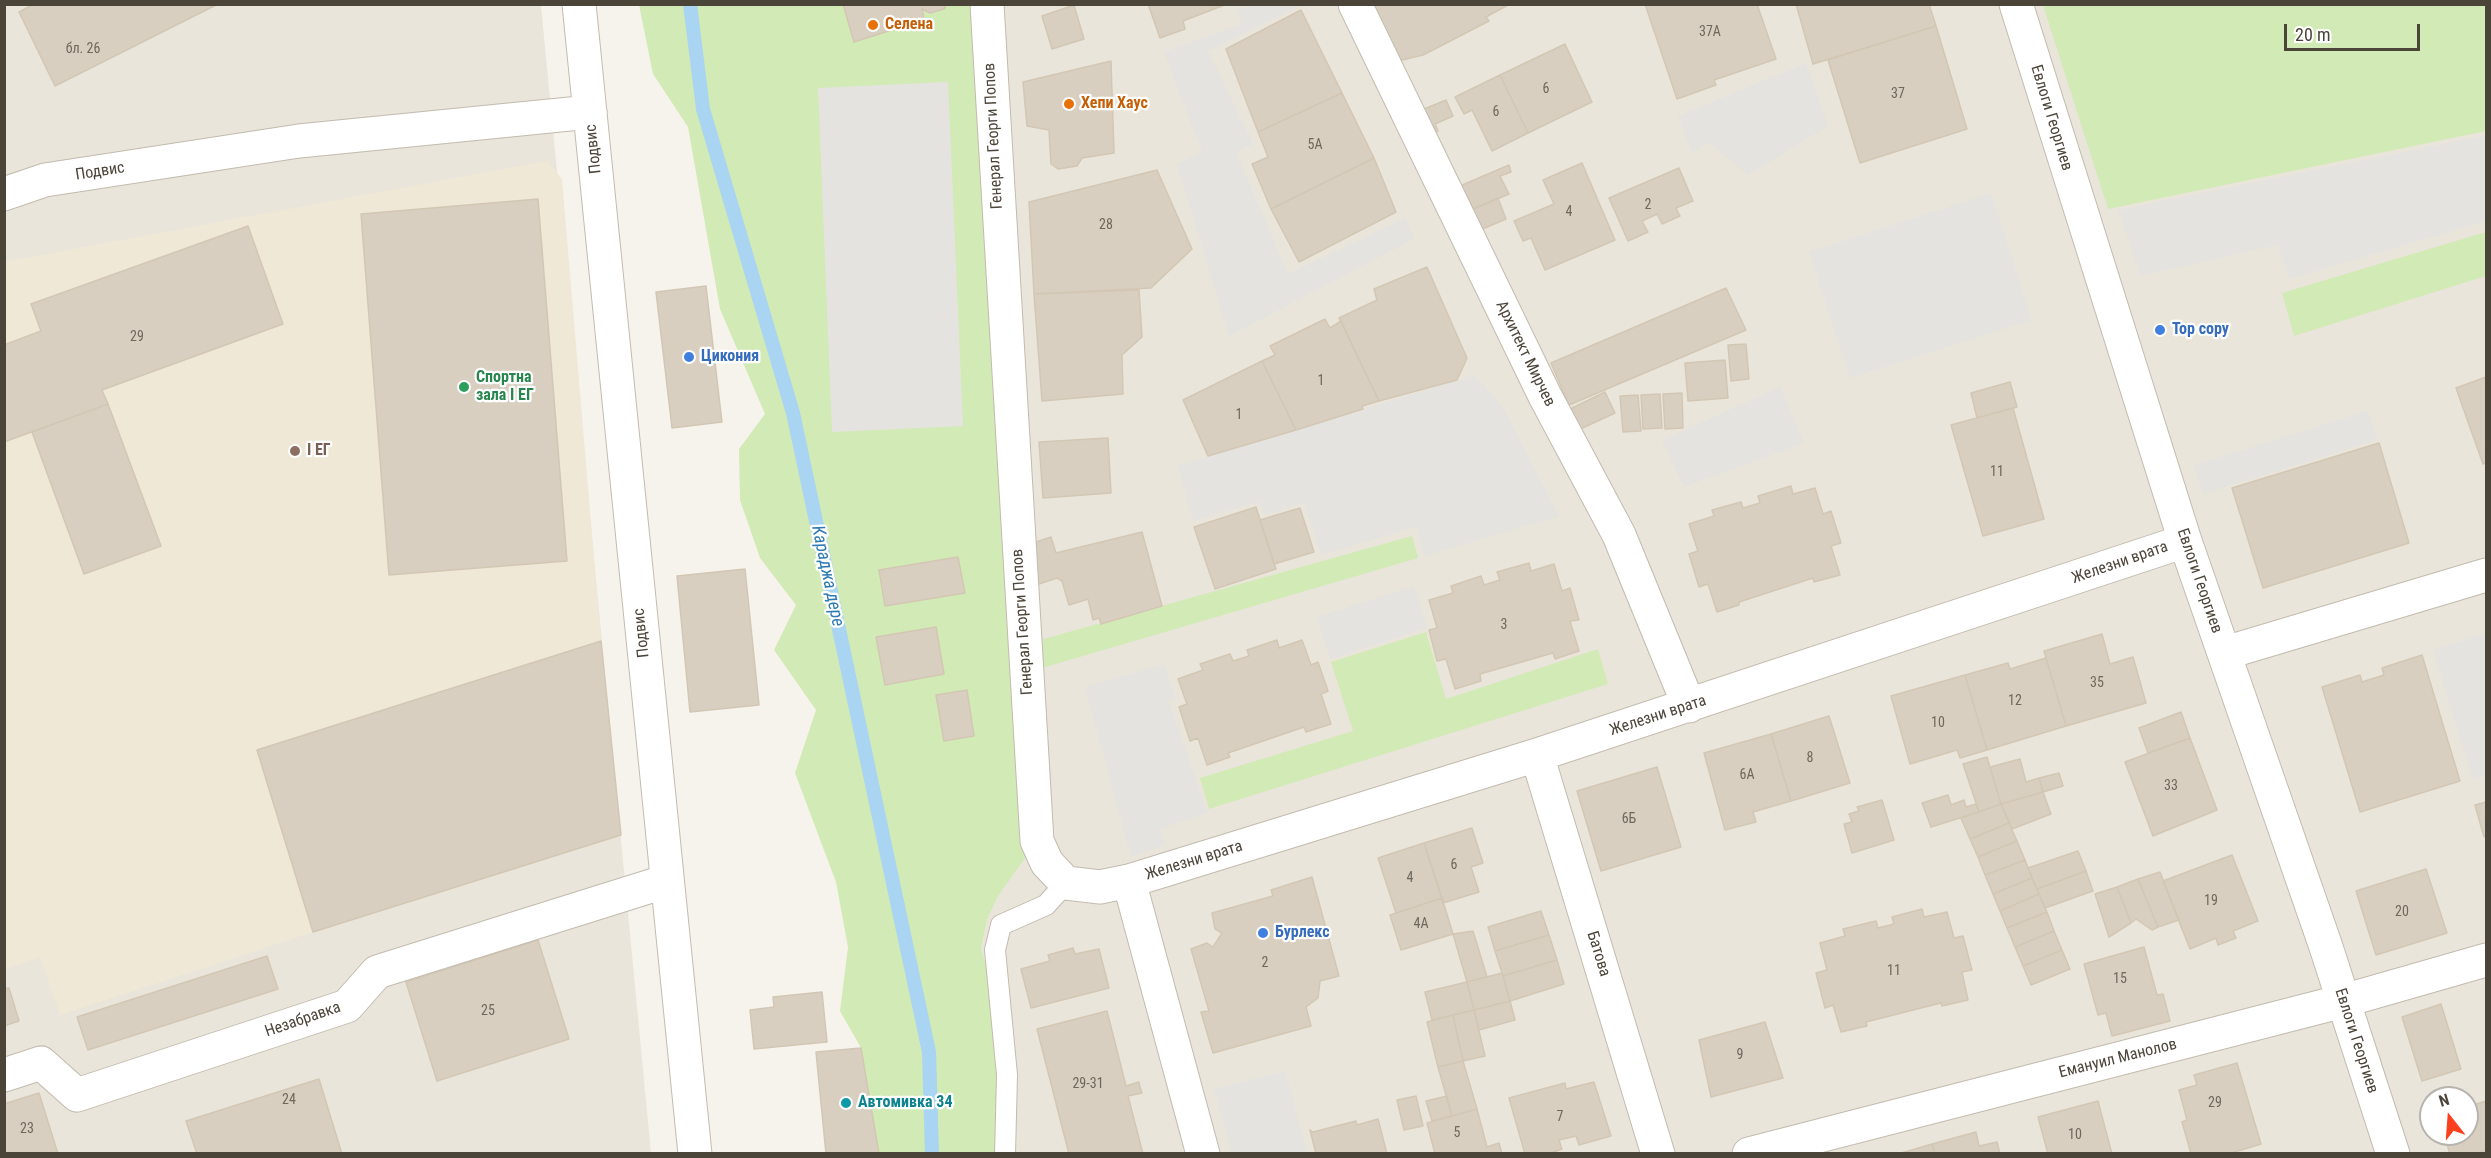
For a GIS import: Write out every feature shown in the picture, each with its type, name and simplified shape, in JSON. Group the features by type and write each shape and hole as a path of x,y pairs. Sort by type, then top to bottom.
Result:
{"street":[{"name":"Подвис","path":"579,4 695,1154"},
{"name":"Генерал Георги Попов","path":"987,4 1036,841 1047,863 1066,883"},
{"name":"Архитект Мирчев","path":"1355,4 1545,396 1619,535 1689,706"},
{"name":"Евлоги Георгиев","path":"2016,4 2185,542 2343,1001 2393,1154"},
{"name":"Подвис","path":"4,194 45,180 299,141 590,112"},
{"name":"Железни врата","path":"1129,881 1537,755 2185,542"},
{"path":"2224,653 2487,574"},
{"name":"Батова","path":"1537,755 1658,1154"},
{"name":"Незабравка","path":"4,1075 41,1064 77,1095 347,1006 377,972 667,881"},
{"path":"1066,883 1100,887 1129,881 1203,1154"},
{"name":"Емануил Манолов","path":"1749,1154 2343,1001 2487,960"}],"lane":[{"path":"1005,1154 1007,1075 995,950 1001,925 1046,905 1066,883"}],"shaded area":[{"path":"1253,4 1297,5 1298,7 1208,51 1253,144 1236,153 1288,274 1405,218 1414,239 1229,336 1177,164 1202,152 1164,52 1242,24 1237,10"},
{"path":"5,5 541,5 651,1153 5,1154"},
{"path":"920,5 2486,5 2486,1153 972,1153"},
{"path":"1806,63 1828,126 1748,175 1708,142 1691,153 1678,116"},
{"path":"948,82 963,426 832,432 818,88"},
{"path":"2486,135 2486,221 2289,279 2278,245 2141,276 2118,210"},
{"name":"I ЕГ","path":"547,161 562,179 601,641 257,750 313,932 60,1015 40,957 5,969 4,262"},
{"path":"1991,193 2032,320 1850,378 1809,252"},
{"path":"1475,375 1504,409 1559,516 1424,556 1416,527 1321,555 1304,503 1265,515 1259,502 1193,521 1178,466"},
{"path":"1780,387 1804,443 1684,487 1662,440"},
{"path":"2368,411 2377,440 2203,494 2194,465"},
{"path":"1414,586 1427,628 1330,659 1317,617"},
{"path":"2486,633 2486,775 2473,780 2433,650"},
{"path":"1164,664 1175,698 1168,700 1208,813 1160,829 1165,845 1131,857 1085,687"},
{"path":"1285,1071 1307,1153 1232,1153 1214,1089"}],"green space":[{"path":"639,5 987,5 1037,841 998,896 987,919 981,948 1004,1036 1005,1153 879,1153 861,1048 840,1011 848,947 836,882 795,773 816,710 774,650 796,605 760,558 740,500 739,449 765,414 720,309 688,127 653,74"},
{"path":"2043,5 2486,5 2486,131 2108,209"},
{"path":"2486,232 2486,276 2294,336 2282,293"},
{"path":"1412,536 1418,558 1042,668 1040,640"},
{"path":"1426,632 1446,699 1598,649 1608,684 1209,809 1200,778 1353,731 1331,662"}],"building":[{"path":"34,4 218,4 55,86 19,12"},
{"name":"Селена","path":"843,4 947,4 944,9 930,13 922,9 924,18 908,23 907,19 897,22 898,28 854,42"},
{"path":"1148,4 1227,4 1183,21 1185,29 1160,38"},
{"path":"1371,4 1510,4 1486,17 1489,21 1423,55 1398,61"},
{"path":"1645,4 1757,4 1776,59 1714,80 1716,85 1677,99"},
{"path":"1796,4 1929,4 1936,26 1813,64"},
{"path":"1074,5 1084,39 1052,49 1042,16"},
{"path":"1301,10 1342,93 1258,132 1226,49"},
{"path":"1936,26 1967,129 1860,163 1828,60"},
{"path":"1565,44 1592,102 1528,133 1500,75"},
{"name":"Хепи Хаус","path":"1111,61 1114,153 1082,158 1077,166 1058,169 1051,164 1049,130 1027,126 1023,82"},
{"path":"1500,75 1528,133 1492,151 1472,110 1464,114 1455,97"},
{"path":"1342,93 1374,158 1271,209 1252,164 1268,157 1258,132"},
{"path":"1446,100 1453,116 1435,124 1438,131 1427,135 1417,112"},
{"path":"1374,158 1396,212 1299,262 1271,209"},
{"path":"1582,163 1615,240 1545,270 1531,238 1523,241 1514,221 1554,204 1543,180"},
{"path":"1509,165 1511,172 1500,176 1509,194 1464,213 1453,189"},
{"path":"1679,168 1693,201 1676,208 1680,216 1662,224 1657,214 1642,221 1648,232 1628,241 1609,198"},
{"path":"1157,170 1192,249 1151,288 1034,294 1029,202"},
{"path":"1498,198 1506,219 1471,234 1464,213"},
{"name":"Спортна зала I ЕГ","path":"538,199 567,561 389,575 361,214"},
{"path":"248,226 283,324 102,390 108,404 4,442 4,345 41,331 31,304"},
{"path":"1427,267 1467,358 1457,380 1379,401 1339,318 1377,300 1374,289"},
{"name":"Цикония","path":"706,286 722,422 672,428 656,292"},
{"path":"1726,288 1746,330 1569,405 1551,363"},
{"path":"1139,290 1142,337 1122,355 1123,394 1042,401 1034,294"},
{"path":"1325,319 1330,328 1341,321 1379,401 1362,406 1363,409 1296,430 1262,361 1275,355 1270,346"},
{"path":"1746,344 1749,379 1731,381 1728,345"},
{"path":"1725,360 1728,398 1688,401 1685,363"},
{"path":"1262,361 1296,430 1208,456 1183,400"},
{"path":"2486,377 2486,463 2483,464 2456,388"},
{"path":"2010,382 2017,407 1977,418 1971,393"},
{"path":"1605,392 1615,413 1576,431 1566,411"},
{"path":"1682,393 1683,428 1665,429 1663,394"},
{"path":"1660,394 1662,428 1643,429 1641,395"},
{"path":"1638,395 1641,431 1623,432 1620,396"},
{"path":"108,404 161,546 84,574 32,432"},
{"path":"2013,408 2044,519 1983,536 1951,425"},
{"path":"1108,438 1111,493 1043,498 1039,442"},
{"path":"2379,443 2409,543 2263,588 2232,488"},
{"path":"1791,486 1793,494 1815,488 1823,514 1831,511 1841,543 1831,546 1840,575 1814,582 1813,578 1739,602 1739,605 1717,612 1708,584 1699,587 1689,554 1698,551 1689,524 1714,516 1712,510 1741,502 1743,508 1760,503 1758,496"},
{"path":"1256,507 1276,569 1215,589 1194,527"},
{"path":"1300,508 1314,552 1274,564 1260,520"},
{"path":"1142,532 1162,606 1101,624 1099,618 1093,620 1088,599 1069,605 1062,581 1057,578 1036,585 1033,543 1051,537 1056,553"},
{"path":"958,557 965,593 885,606 879,570"},
{"path":"1529,563 1531,571 1554,564 1562,591 1570,588 1579,620 1570,621 1579,651 1555,659 1553,653 1480,674 1481,681 1455,689 1446,659 1437,661 1429,630 1437,628 1429,600 1453,593 1451,586 1481,576 1484,585 1500,580 1497,572"},
{"path":"745,569 759,705 690,712 677,576"},
{"path":"936,627 944,674 885,685 876,637"},
{"path":"2102,634 2110,664 2133,657 2146,703 2066,726 2044,651"},
{"path":"1277,640 1279,648 1302,640 1311,665 1318,662 1328,691 1321,694 1331,724 1306,732 1304,727 1228,753 1230,757 1207,765 1198,738 1190,741 1179,707 1187,704 1178,679 1203,670 1200,664 1230,654 1233,661 1249,656 1247,650"},
{"path":"601,641 621,835 313,932 257,750"},
{"path":"2422,655 2460,781 2360,812 2322,687 2360,675 2362,682 2384,675 2382,668"},
{"path":"2046,658 2066,726 1987,750 1965,675 2008,663 2010,669"},
{"path":"1965,675 1987,750 1960,758 1957,750 1910,764 1891,696"},
{"path":"967,690 974,736 944,741 936,695"},
{"path":"2181,712 2190,738 2148,753 2139,728"},
{"path":"1829,716 1850,783 1791,801 1771,734"},
{"path":"1771,734 1791,801 1753,812 1756,822 1725,830 1704,753"},
{"path":"2190,738 2217,810 2153,836 2125,762"},
{"path":"1987,757 2001,804 1979,812 1963,764"},
{"path":"2020,759 2026,782 2039,778 2043,792 2001,804 1990,767"},
{"path":"1657,767 1681,847 1601,871 1577,791"},
{"path":"2059,773 2063,786 2043,792 2039,778"},
{"path":"2043,792 2051,814 2012,829 2001,804"},
{"path":"1948,795 1951,805 1964,800 1966,807 1976,804 1979,812 1931,827 1922,803"},
{"path":"1882,800 1894,840 1852,853 1844,824 1852,822 1849,814 1859,811 1857,807"},
{"path":"2486,802 2486,836 2484,837 2475,805"},
{"path":"2001,804 2009,823 1970,839 1961,818"},
{"path":"2009,823 2017,841 1978,857 1970,839"},
{"path":"1472,828 1483,863 1471,867 1479,892 1443,903 1424,843"},
{"path":"2017,841 2025,860 1985,875 1978,857"},
{"path":"1424,843 1442,898 1396,913 1378,858"},
{"path":"2078,851 2086,871 2037,889 2028,868"},
{"path":"2232,855 2258,921 2233,931 2236,938 2218,945 2216,938 2190,949 2163,881"},
{"path":"2025,860 2032,878 1993,894 1985,875"},
{"path":"2426,869 2447,933 2376,955 2356,891"},
{"path":"2086,871 2093,891 2045,908 2037,889"},
{"path":"2160,872 2179,920 2158,927 2138,879"},
{"path":"1312,877 1339,976 1320,981 1318,998 1306,1007 1311,1026 1213,1053 1201,1012 1209,1011 1191,949 1207,943 1213,947 1222,933 1215,929 1212,913 1273,896 1271,890"},
{"path":"2032,878 2039,894 2000,911 1993,894"},
{"path":"2138,879 2158,927 2152,930 2136,919 2131,923 2117,887"},
{"path":"2117,887 2131,923 2109,937 2095,894"},
{"path":"2039,894 2047,912 2007,928 2000,911"},
{"path":"1442,898 1453,934 1401,950 1390,915"},
{"path":"1922,909 1924,917 1947,912 1954,938 1963,936 1972,970 1962,972 1968,1000 1942,1006 1941,1003 1866,1022 1867,1026 1841,1032 1833,1005 1825,1008 1816,973 1827,970 1820,943 1845,936 1843,929 1876,921 1878,928 1894,924 1892,917"},
{"path":"1541,911 1549,935 1495,951 1488,927"},
{"path":"2047,912 2054,931 2015,947 2007,928"},
{"path":"1473,931 1487,977 1467,982 1453,934"},
{"path":"2054,931 2062,950 2023,966 2015,947"},
{"path":"1549,935 1557,960 1503,976 1495,951"},
{"path":"538,940 569,1039 437,1081 406,982"},
{"path":"2144,947 2157,995 2163,994 2170,1021 2112,1036 2106,1013 2098,1015 2084,964"},
{"path":"1073,948 1075,954 1099,949 1109,988 1031,1008 1021,969 1050,961 1048,955"},
{"path":"2062,950 2070,969 2031,985 2023,966"},
{"path":"267,956 278,989 88,1050 77,1017"},
{"path":"1557,960 1564,984 1510,1001 1503,976"},
{"path":"1502,973 1510,1001 1474,1010 1467,982"},
{"path":"1467,982 1474,1010 1432,1020 1425,992"},
{"path":"9,988 19,1021 4,1026 4,989"},
{"path":"822,992 827,1042 754,1049 750,1010 774,1007 773,997"},
{"path":"1510,1001 1515,1020 1479,1030 1474,1010"},
{"path":"2441,1004 2461,1069 2422,1081 2402,1017"},
{"path":"1474,1010 1485,1056 1463,1061 1453,1015"},
{"path":"1107,1011 1126,1086 1139,1082 1142,1093 1128,1096 1143,1154 1069,1154 1037,1029"},
{"path":"1453,1015 1463,1061 1438,1067 1427,1022"},
{"path":"1765,1022 1783,1078 1711,1097 1699,1040"},
{"name":"Автомивка 34","path":"861,1048 879,1154 826,1154 816,1052"},
{"path":"1463,1061 1477,1109 1452,1116 1438,1067"},
{"path":"2237,1063 2261,1144 2228,1154 2191,1154 2182,1122 2187,1120 2179,1090 2197,1085 2194,1075"},
{"path":"319,1079 342,1154 197,1154 186,1121"},
{"path":"1594,1082 1611,1136 1579,1145 1576,1136 1559,1140 1562,1149 1548,1154 1525,1154 1509,1098 1565,1083 1566,1089"},
{"path":"39,1093 58,1154 4,1154 4,1104"},
{"path":"1416,1096 1423,1126 1404,1130 1397,1100"},
{"path":"1447,1096 1452,1116 1432,1121 1426,1101"},
{"path":"2098,1101 2112,1154 2048,1154 2038,1117"},
{"path":"2486,1101 2486,1150 2476,1154 2450,1154 2448,1146 2479,1146 2479,1103"},
{"path":"1477,1109 1487,1147 1499,1143 1502,1154 1435,1154 1427,1123"},
{"path":"1378,1119 1387,1154 1316,1154 1310,1130 1313,1132 1356,1121 1357,1125"},
{"path":"1976,1132 1979,1146 1997,1142 2000,1154 1935,1154 1932,1144"},
{"path":"1932,1144 1935,1154 1898,1154"}],"waterway":[{"name":"Караджа дере","path":"690,4 703,109 793,413 929,1052 932,1154"}],"place":[{"name":"Селена","path":"873,25"},
{"name":"Хепи Хаус","path":"1069,104"},
{"name":"Top copy","path":"2160,330"},
{"name":"Цикония","path":"689,357"},
{"name":"Спортна зала I ЕГ","path":"464,387"},
{"name":"I ЕГ","path":"295,451"},
{"name":"Бурлекс","path":"1263,933"},
{"name":"Автомивка 34","path":"846,1103"}]}
